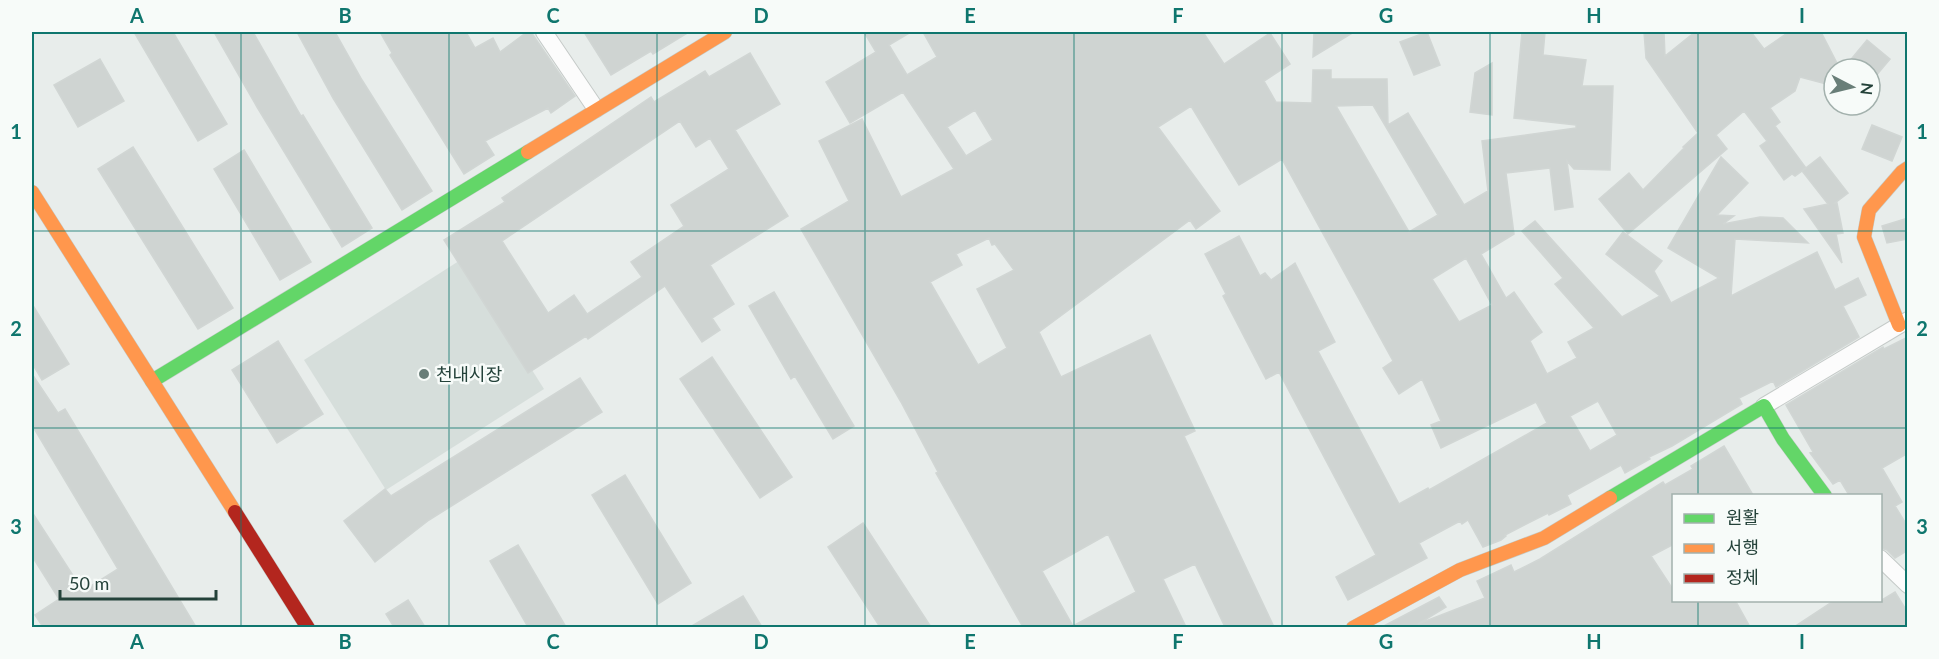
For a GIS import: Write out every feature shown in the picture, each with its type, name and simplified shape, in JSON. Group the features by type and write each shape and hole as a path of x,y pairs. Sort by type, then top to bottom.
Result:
{"street":[{"path":"544,32 596,109"},
{"path":"152,381 725,32"},
{"path":"1353,627 1460,570 1544,538 1903,323 1864,237 1869,210 1908,168"},
{"path":"32,192 308,627"},
{"path":"1764,406 1783,440 1825,494"},
{"path":"1882,559 1908,585"}],"shaded area":[{"name":"천내시장","path":"462,259 544,389 386,490 304,360"}],"building":[{"path":"134,32 173,32 227,124 198,141"},
{"path":"214,32 253,32 301,116 303,115 372,228 342,247"},
{"path":"297,32 335,32 362,80 432,191 402,210 333,98"},
{"path":"380,32 466,32 475,48 493,38 500,52 527,32 531,32 575,96 551,113 548,108 485,141 494,155 464,174 390,55 392,53"},
{"path":"584,32 689,32 653,54 651,51 611,75"},
{"path":"864,32 911,32 889,45 907,75 937,57 923,32 1203,32 1224,64 1270,33 1290,64 1264,81 1276,102 1312,103 1313,70 1331,70 1331,79 1387,79 1388,125 1408,113 1464,205 1488,191 1482,141 1576,128 1576,125 1514,118 1522,32 1545,32 1543,55 1586,60 1582,86 1613,86 1610,170 1574,169 1567,161 1573,207 1555,210 1550,168 1506,173 1514,234 1481,254 1506,298 1514,292 1542,332 1530,341 1547,374 1577,358 1568,342 1594,328 1555,284 1563,278 1522,231 1535,221 1622,317 1660,296 1606,254 1623,232 1662,261 1654,271 1671,303 1719,278 1668,248 1721,157 1748,183 1717,215 1734,216 1723,224 1760,217 1783,218 1808,243 1735,239 1731,296 1817,252 1835,290 1858,278 1866,295 1843,306 1859,337 1776,387 1773,381 1739,398 1742,404 1625,473 1621,465 1567,495 1571,504 1505,535 1501,540 1483,547 1468,520 1462,524 1460,521 1419,543 1427,558 1348,600 1336,577 1376,555 1279,372 1266,379 1223,296 1226,294 1205,254 1239,236 1260,276 1265,273 1271,280 1295,263 1335,342 1318,351 1399,504 1428,488 1429,490 1547,423 1536,402 1441,448 1431,425 1441,421 1422,379 1399,394 1383,368 1393,361 1282,159 1239,185 1191,106 1158,127 1220,211 1196,229 1190,220 1039,332 1061,377 1150,335 1195,431 1184,436 1274,627 1225,627 1195,564 1163,579 1186,627 1023,627 936,473 938,472 901,402 801,229 849,201 819,141 862,119 901,197 954,169 903,92 850,123 826,82 876,52","holes":["1373,105 1438,215 1409,232 1336,106","975,110 993,140 966,156 947,127","989,238 992,245 995,244 1014,270 977,289 1007,348 978,365 930,282 962,265 956,254","1466,258 1492,305 1459,322 1432,279","1598,401 1617,435 1590,451 1570,416","1108,534 1136,592 1073,626 1042,571"]},
{"path":"1314,32 1354,32 1313,57"},
{"path":"1427,32 1440,65 1414,75 1400,42"},
{"path":"1644,32 1664,32 1665,56 1695,32 1751,32 1764,49 1789,32 1821,32 1834,57 1822,57 1822,83 1800,77 1795,91 1770,108 1780,122 1775,126 1806,168 1784,180 1760,146 1767,141 1744,111 1716,135 1727,149 1628,234 1599,199 1629,173 1643,190 1698,133 1646,58"},
{"path":"1867,40 1890,59 1882,69 1882,57 1853,57"},
{"path":"750,53 780,104 735,130 788,216 710,265 734,304 712,318 720,330 702,342 665,286 588,339 586,336 528,373 444,240 505,202 502,198 651,97 654,102 705,71 709,77","holes":["680,121 696,147 710,138 729,169 671,205 684,226 631,262 642,277 587,314 574,295 548,313 502,241"]},
{"path":"100,59 124,101 78,127 54,85"},
{"path":"1492,63 1492,115 1470,112 1475,73"},
{"path":"1872,125 1902,137 1892,161 1862,149"},
{"path":"133,147 233,308 198,329 98,169"},
{"path":"244,150 311,262 280,280 214,169"},
{"path":"1820,157 1848,193 1835,203 1837,203 1843,233 1836,234 1842,263 1804,209 1828,204 1802,171"},
{"path":"1908,218 1908,239 1887,243 1882,226"},
{"path":"774,292 854,426 833,439 795,376 791,379 749,306"},
{"path":"32,304 69,364 42,380 32,363"},
{"path":"1908,337 1908,453 1882,468 1902,502 1895,506 1908,527 1908,550 1895,558 1882,548 1882,494 1848,494 1840,480 1833,484 1810,453 1813,452 1786,405 1883,347 1884,349"},
{"path":"278,341 323,414 277,443 232,370"},
{"path":"712,357 792,477 760,498 680,379"},
{"path":"32,374 58,413 65,409 196,627 43,627 35,615 59,599 32,556 32,512 83,591 118,569 32,425"},
{"path":"580,378 602,412 429,520 375,562 344,521 385,489 391,496"},
{"path":"1724,446 1752,494 1672,494 1672,545 1651,556 1672,588 1672,602 1736,602 1750,627 1382,627 1439,597 1446,607 1418,624 1485,598 1477,581 1511,565 1514,572 1540,559 1663,482 1665,485 1693,469 1691,466"},
{"path":"625,475 691,583 658,604 592,495"},
{"path":"863,523 931,627 880,627 828,547"},
{"path":"518,545 566,627 528,627 490,561"},
{"path":"1895,592 1908,613 1908,627 1794,627 1832,602 1882,602"},
{"path":"743,596 762,627 690,627"},
{"path":"408,600 425,627 394,627 386,614"}],"traffic: fast":[{"path":"152,381 528,152"},
{"path":"1610,498 1764,406 1783,439 1824,494"}],"traffic: slow":[{"path":"528,152 725,32"},
{"path":"1899,325 1864,237 1869,210 1908,168"},
{"path":"32,192 235,512"},
{"path":"1353,628 1460,570 1544,538 1610,498"}],"traffic: jam":[{"path":"235,512 308,628"}],"place":[{"name":"천내시장","path":"424,374"}]}
